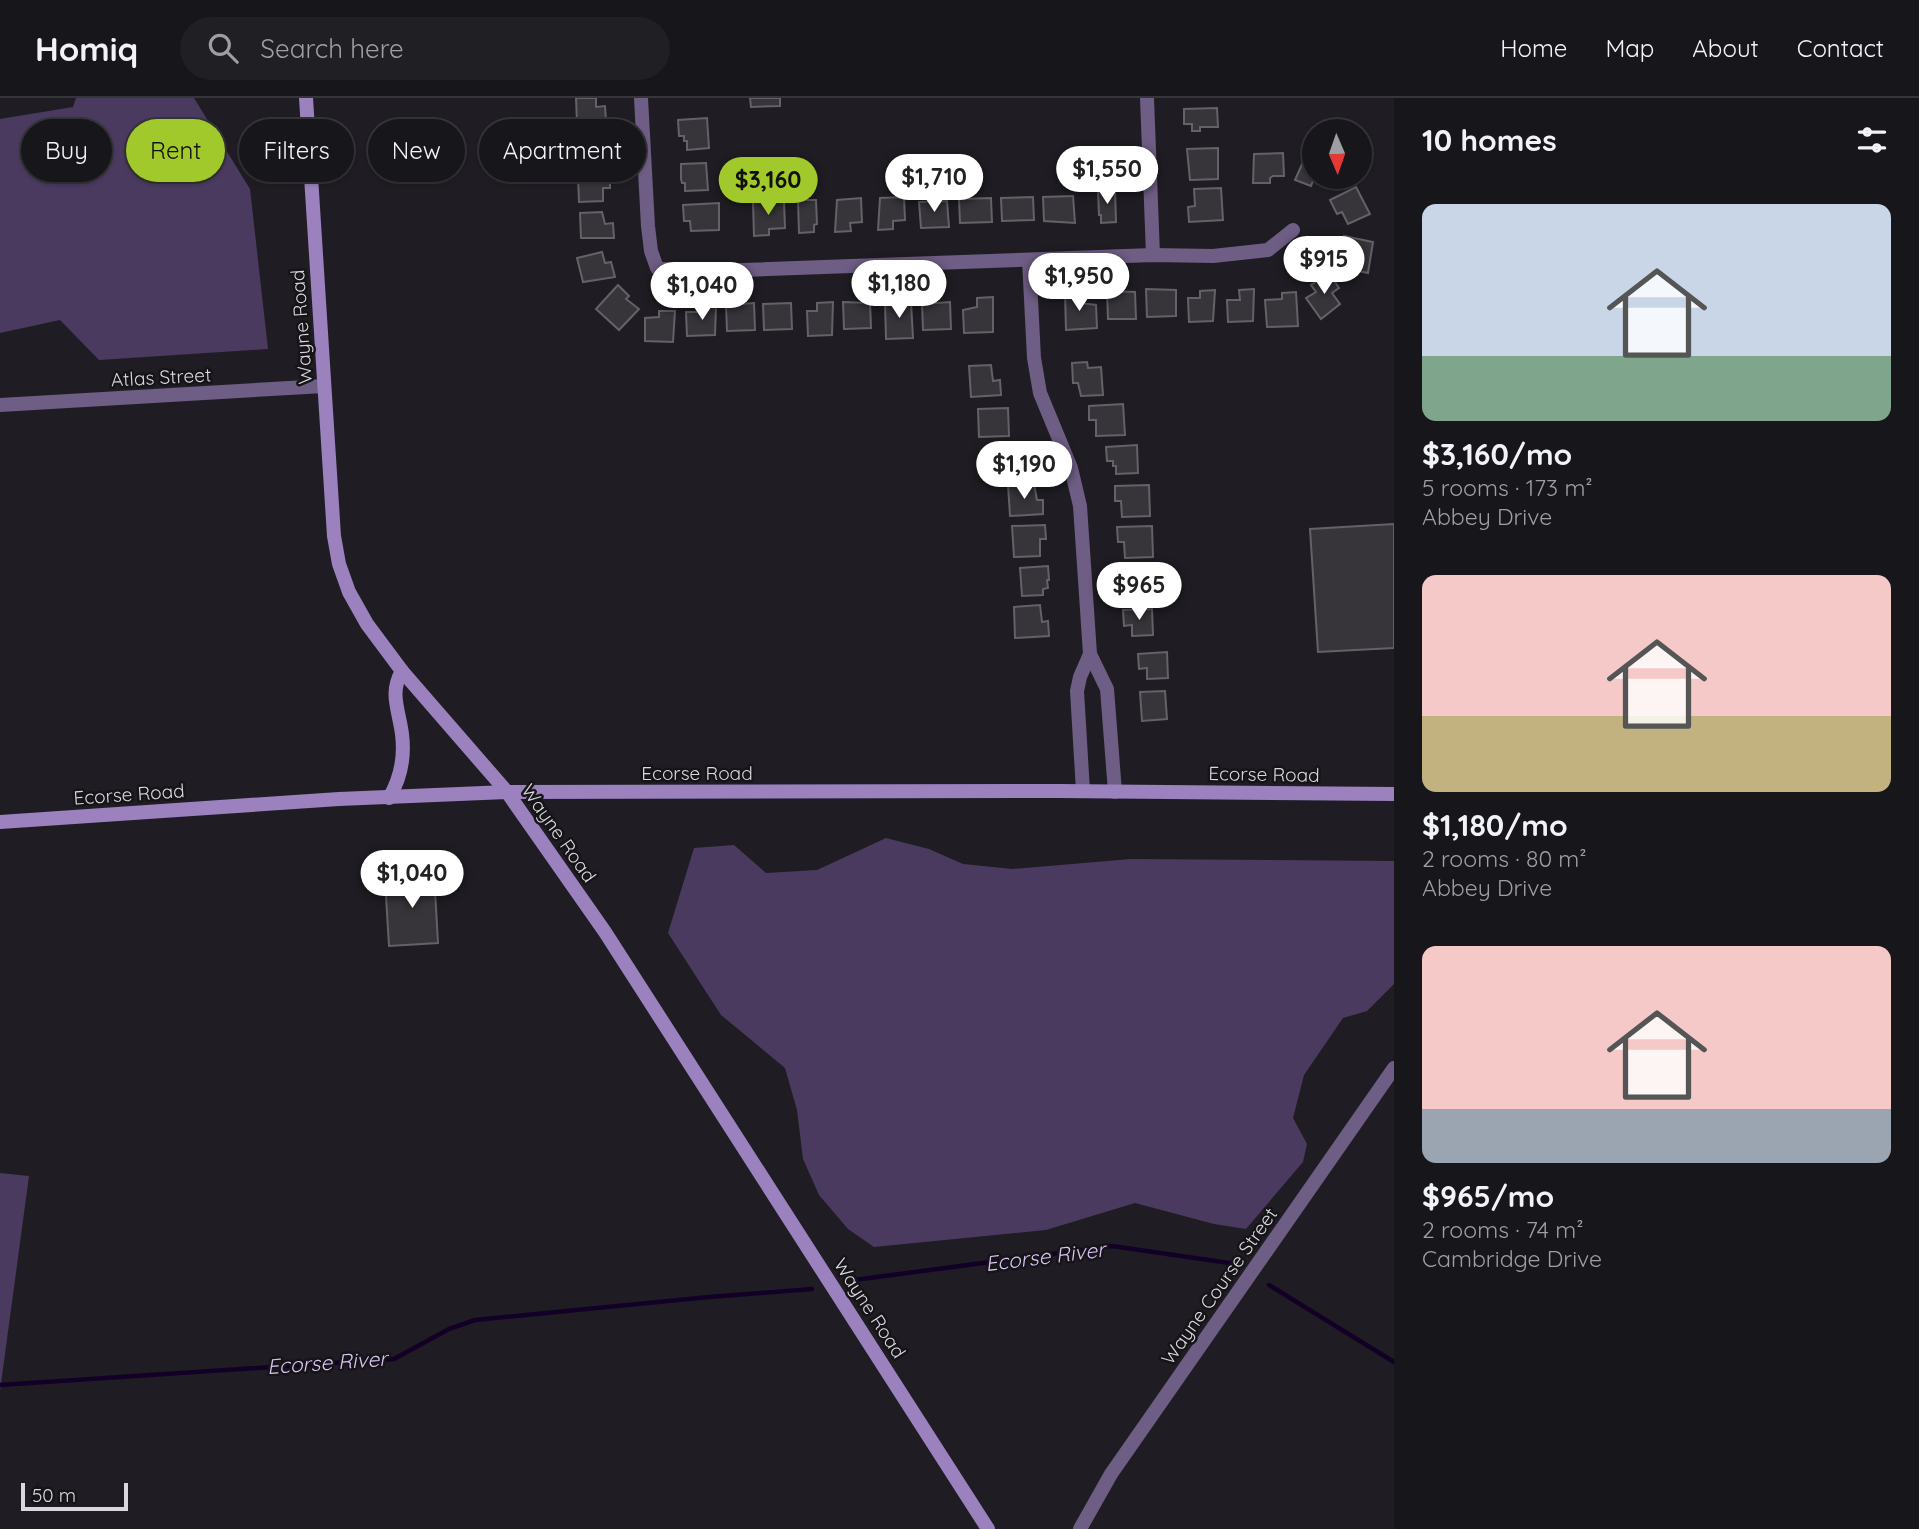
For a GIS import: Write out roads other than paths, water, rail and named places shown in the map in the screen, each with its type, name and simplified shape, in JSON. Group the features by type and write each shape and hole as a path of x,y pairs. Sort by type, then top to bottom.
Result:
{"main road":[{"name":"Wayne Road","path":"306,98 334,536 339,565 357,608 402,671 507,792 605,932 988,1529"},
{"path":"389,798 400,780 403,753 394,683 402,671"},
{"name":"Ecorse Road","path":"0,822 328,800 507,792 1394,794"}],"street":[{"path":"641,98 648,226 651,251 657,268 689,272 1153,255 1213,256 1268,250 1293,230"},
{"path":"1147,98 1153,255"},
{"path":"1028,260 1038,384 1049,418 1071,468 1080,506 1090,654 1107,689 1115,792"},
{"name":"Atlas Street","path":"0,405 324,386"},
{"path":"1083,792 1077,691 1090,654"},
{"name":"Wayne Course Street","path":"1080,1529 1111,1474 1394,1068"}],"waterway":[{"name":"Ecorse River","path":"854,1280 1112,1246 1236,1264"},
{"name":"Ecorse River","path":"1269,1285 1394,1362"},
{"name":"Ecorse River","path":"0,1385 394,1359 449,1329 475,1320 812,1289"}]}
